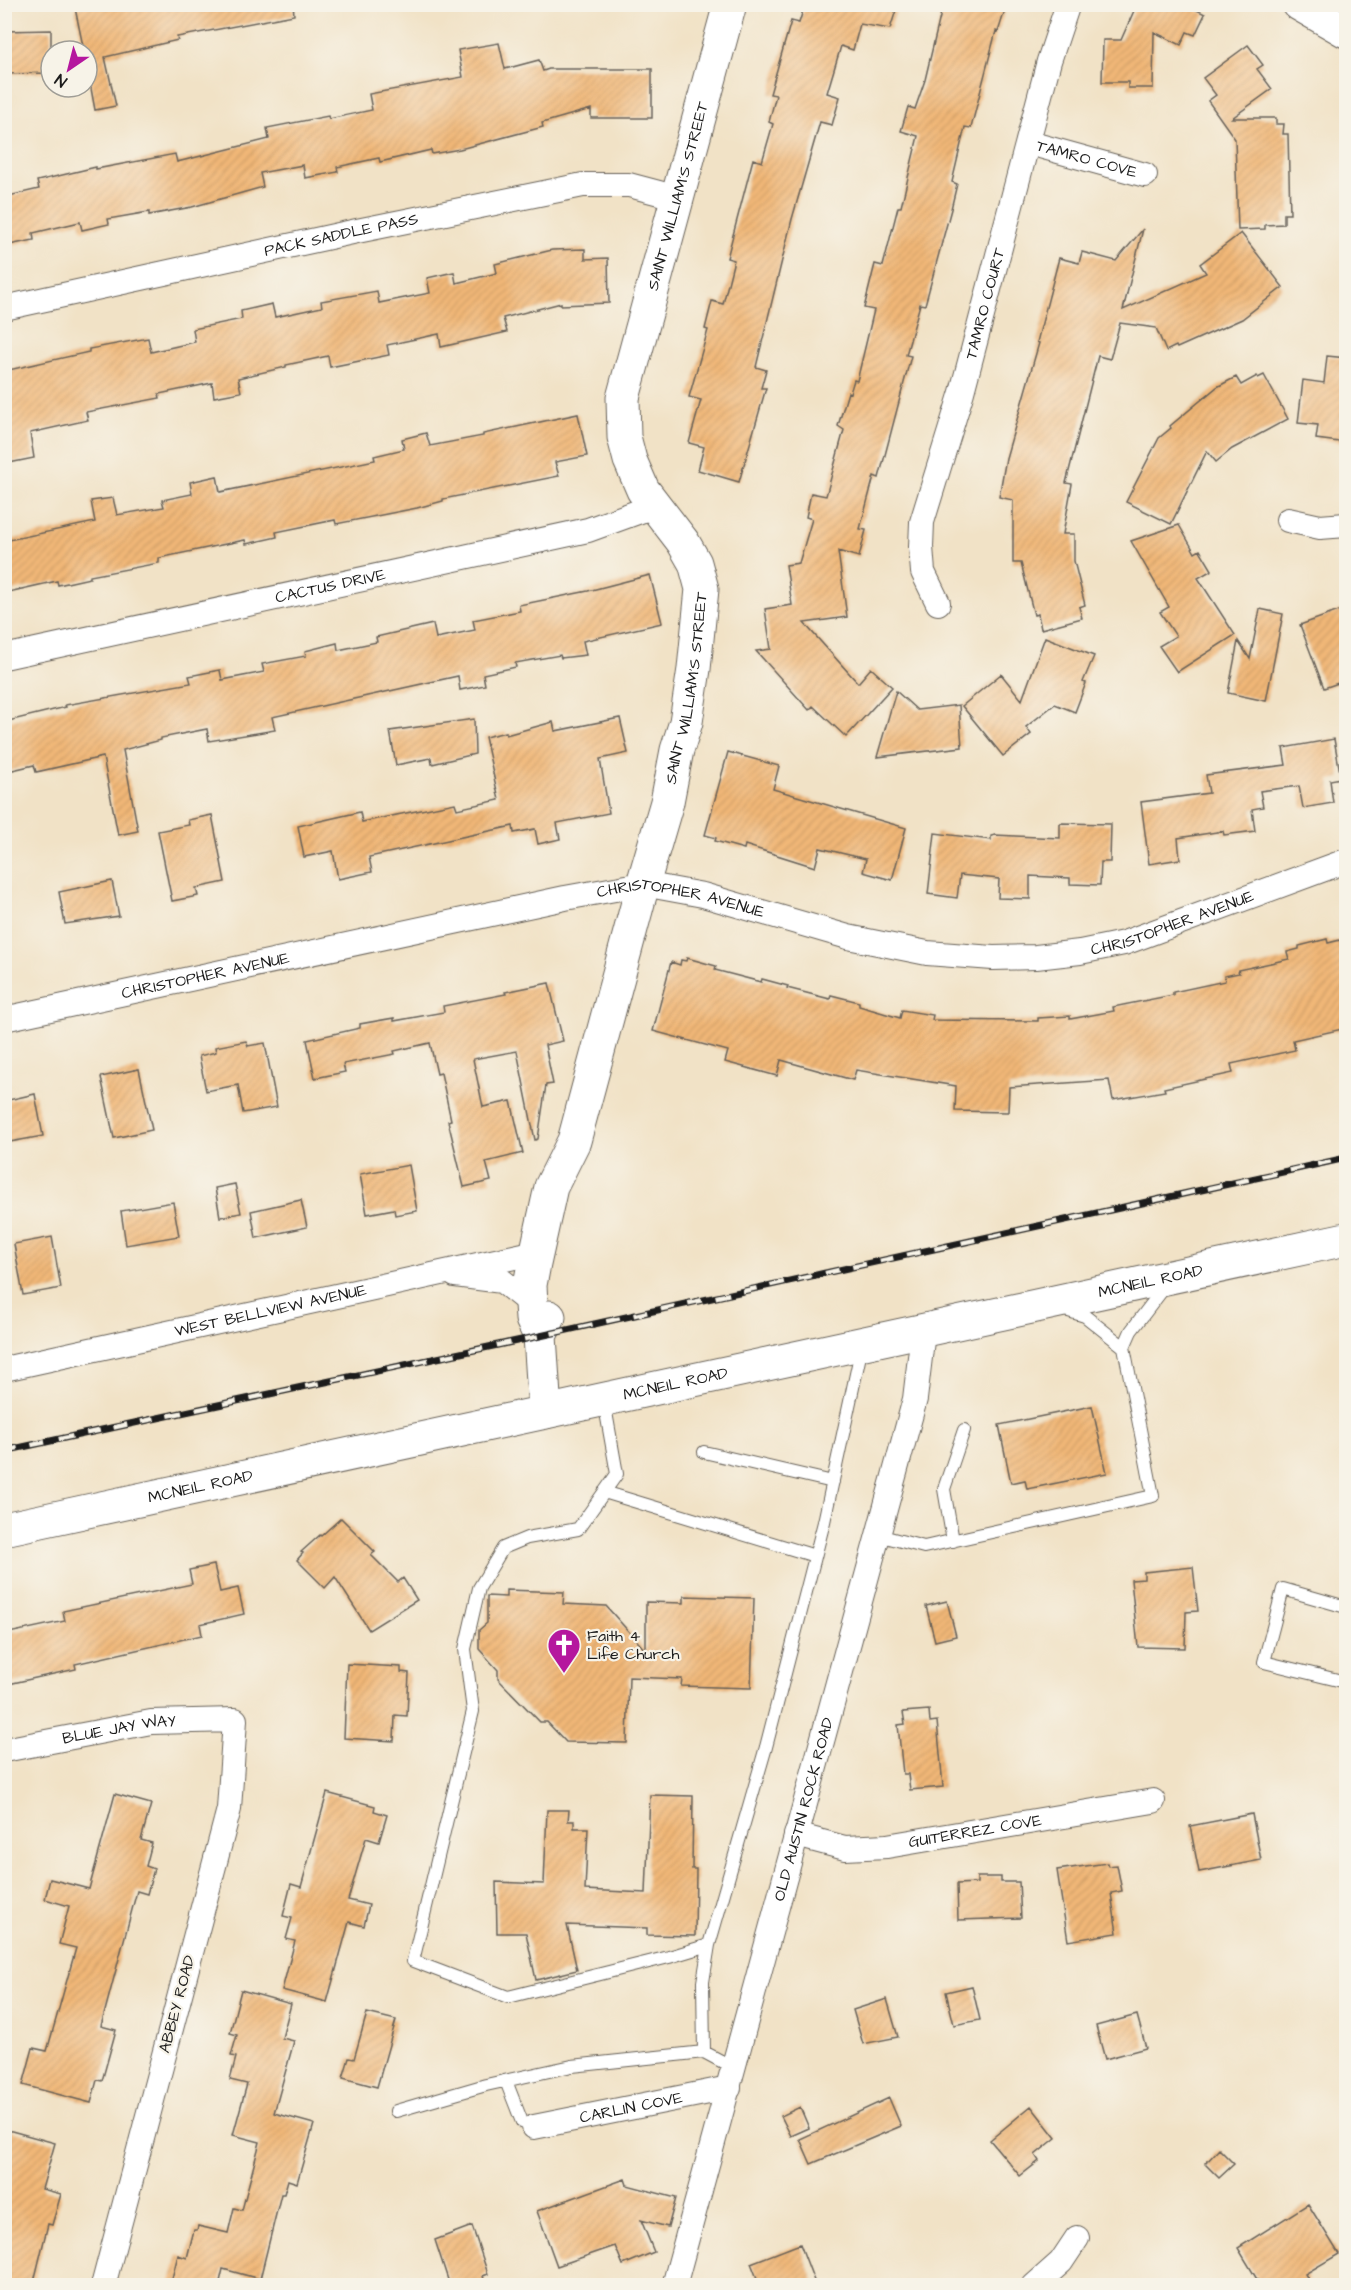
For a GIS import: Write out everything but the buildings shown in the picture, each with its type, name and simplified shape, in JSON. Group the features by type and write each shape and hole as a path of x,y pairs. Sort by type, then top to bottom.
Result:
{"street":[{"name":"SAINT WILLIAM'S STREET","path":"545,1412 540,1336 532,1319 530,1285 552,1187 574,1142 643,884 668,802 677,750 686,722 702,589 695,562 683,542 643,490 630,460 624,437 623,398 730,4"},
{"name":"TAMRO COURT","path":"938,603 923,572 922,522 962,393 1049,62 1068,4"},
{"path":"1299,4 1347,31"},
{"name":"TAMRO COVE","path":"1029,143 1145,176"},
{"name":"PACK SADDLE PASS","path":"4,308 357,231 583,185 629,185 678,198"},
{"name":"CACTUS DRIVE","path":"4,657 588,530 654,506"},
{"path":"1288,520 1320,527 1347,525"},
{"name":"CHRISTOPHER AVENUE","path":"4,1018 565,898 643,884 703,895 848,937 927,954 1036,957 1080,952 1124,943 1347,861"},
{"name":"SAINT WILLIAM'S STREET","path":"540,1336 550,1316 546,1299 570,1209 573,1191 574,1142"},
{"name":"MCNEIL ROAD","path":"4,1529 1347,1239"},
{"name":"WEST BELLVIEW AVENUE","path":"4,1369 537,1252"},
{"path":"438,1273 502,1281 531,1304"},
{"name":"OLD AUSTIN ROCK ROAD","path":"674,2286 915,1399 923,1332"},
{"name":"BLUE JAY WAY","path":"4,1750 151,1722 235,1720"},
{"name":"ABBEY ROAD","path":"103,2286 229,1809 235,1720"},
{"name":"GUITERREZ COVE","path":"796,1836 845,1848 887,1846 1153,1800"},
{"name":"CARLIN COVE","path":"534,2127 731,2078"},
{"path":"1034,2286 1061,2262 1077,2238"}],"lane":[{"path":"878,1535 924,1547 1153,1496 1124,1347 1131,1331 1172,1277"},
{"path":"1048,1304 1085,1316 1124,1347"},
{"path":"731,2078 704,2052 702,1982 709,1945 766,1747 816,1556 863,1344"},
{"path":"604,1400 617,1474 578,1529 527,1538 502,1548 479,1588 465,1649 473,1711 413,1961 508,1997 709,1945"},
{"path":"953,1540 944,1489 964,1430"},
{"path":"704,1452 833,1482"},
{"path":"604,1492 816,1556"},
{"path":"1347,1607 1283,1589 1264,1662 1347,1682"},
{"path":"396,2111 506,2081 572,2066 704,2052"},
{"path":"506,2081 522,2122 534,2127"}],"railway":[{"path":"4,1451 540,1336 1346,1158"}],"place":[{"name":"Faith 4 Life Church","path":"564,1674"}]}
